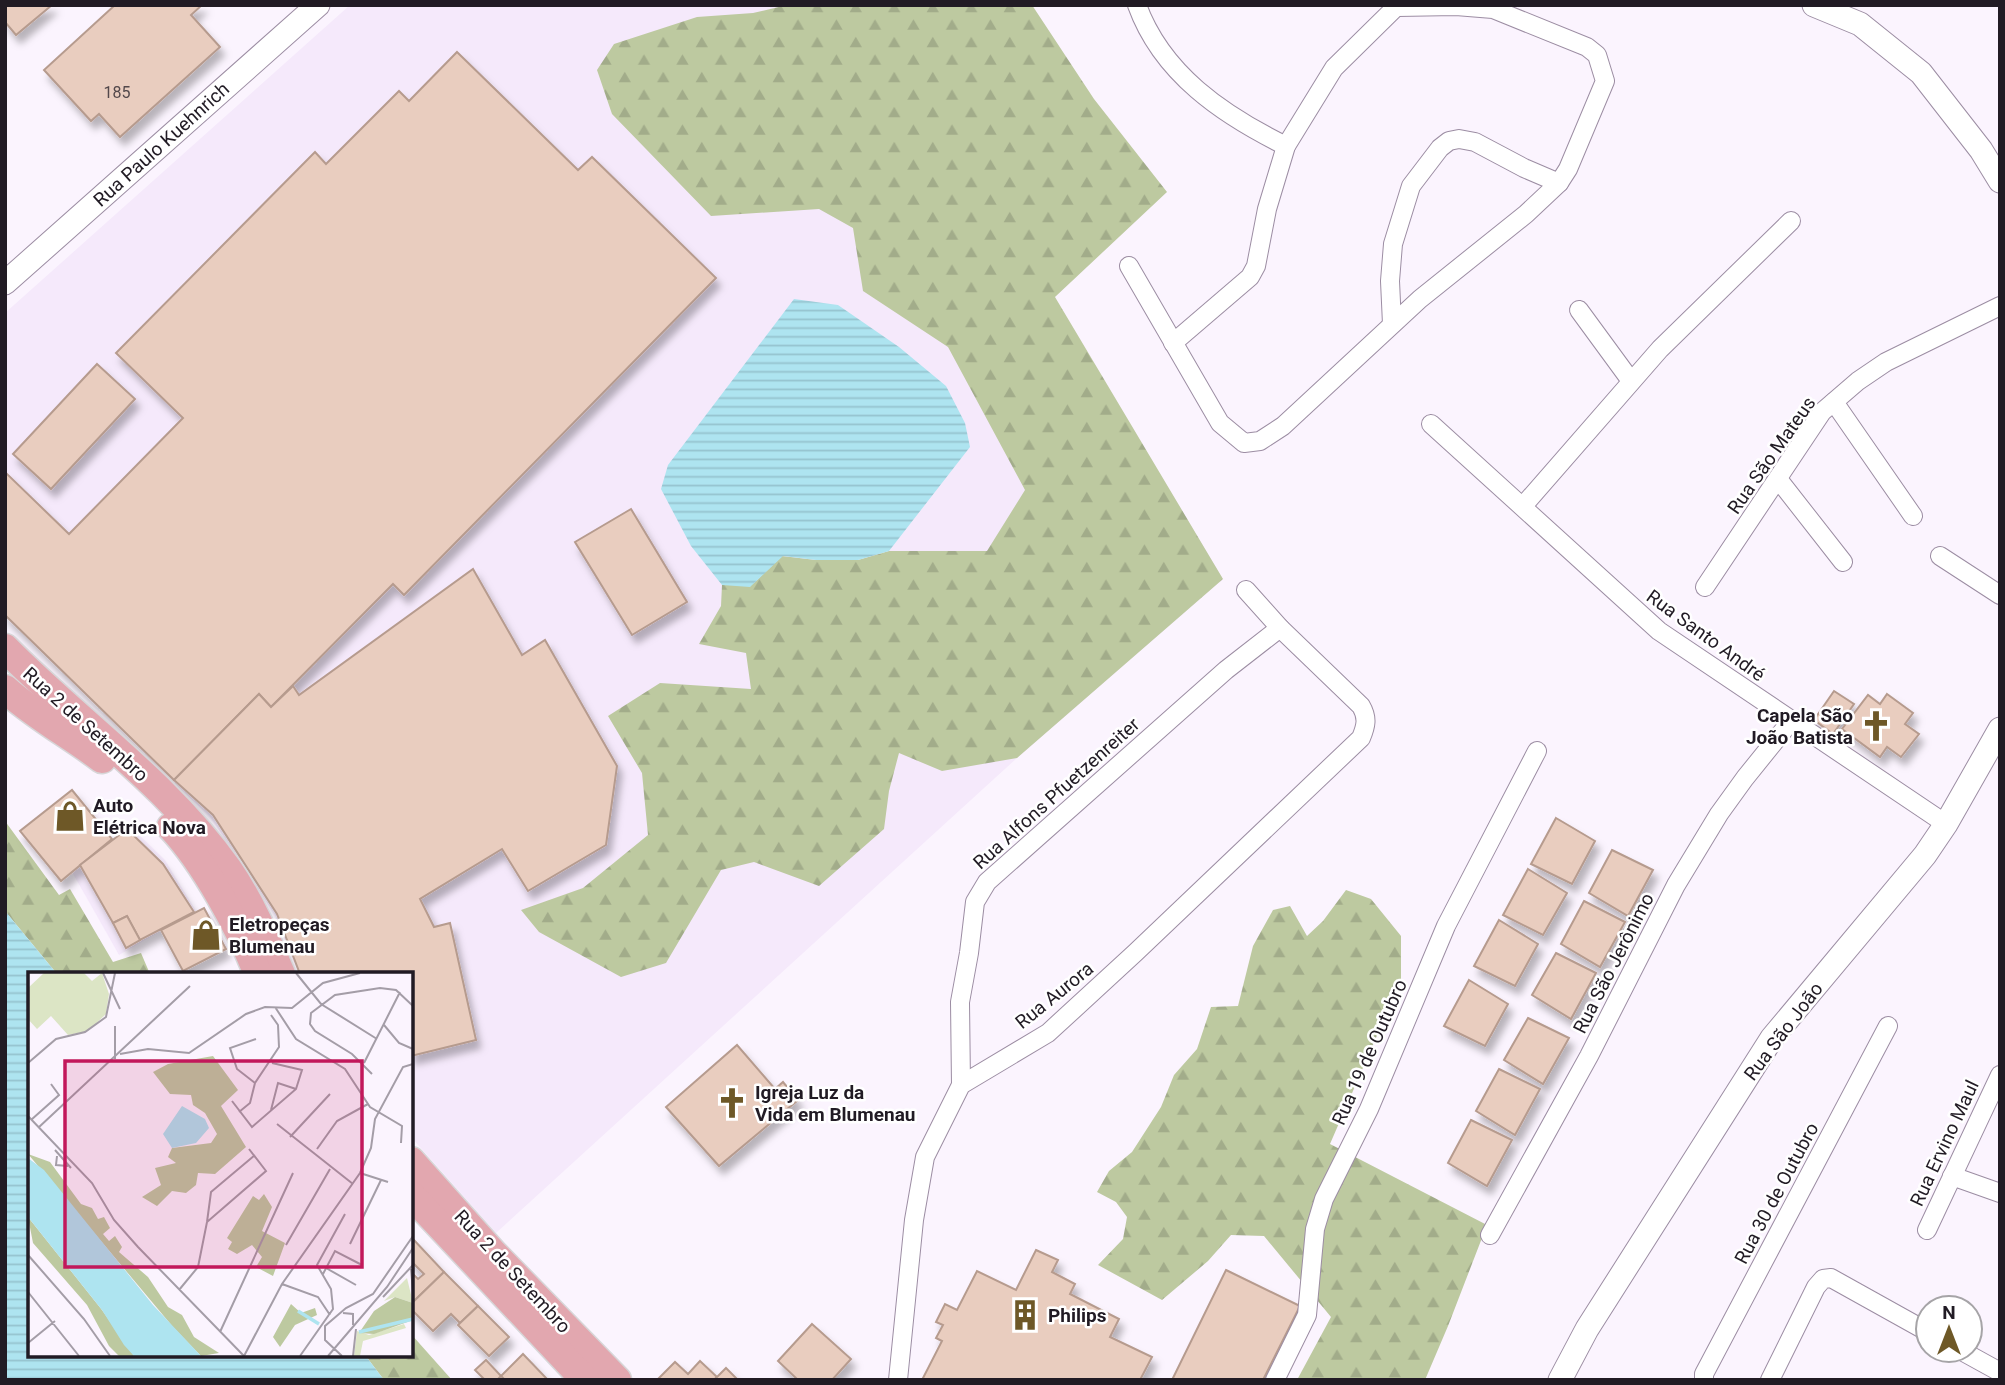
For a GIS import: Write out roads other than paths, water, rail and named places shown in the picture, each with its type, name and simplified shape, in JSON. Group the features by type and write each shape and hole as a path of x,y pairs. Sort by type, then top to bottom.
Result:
{"main road":[{"name":"Rua 2 de Setembro","path":"5,648 124,756 194,827 228,870 245,898 280,972"},
{"path":"11,705 34,677"},
{"name":"Rua 2 de Setembro","path":"11,705 71,736 112,767 174,830 209,879 257,972"},
{"name":"Rua 2 de Setembro","path":"413,1163 493,1253 617,1380"},
{"name":"Rua 2 de Setembro","path":"413,1197 585,1380"}],"street":[{"name":"Rua Paulo Kuehnrich","path":"5,283 318,5"},
{"path":"1137,5 1161,52 1186,81 1218,108 1286,146"},
{"path":"1814,5 1860,24 1921,73 1981,150 2000,181"},
{"path":"1129,266 1173,343 1220,423 1244,443 1260,441 1283,426 1392,324 1526,214 1559,183 1568,169 1605,81 1597,55 1587,47 1493,9 1397,6 1334,68 1286,146 1267,209 1256,266 1250,277 1173,343"},
{"path":"1392,324 1390,281 1393,244 1411,186 1440,148 1449,141 1459,139 1475,142 1559,183"},
{"path":"1523,506 1660,349 1791,221"},
{"name":"Rua São Mateus","path":"1705,587 1822,412 1858,381 1886,362 2000,306"},
{"path":"1579,310 1632,381"},
{"path":"1834,402 1913,516"},
{"name":"Rua Santo André","path":"1431,424 1659,632 1945,824"},
{"path":"1778,478 1843,562"},
{"path":"1940,556 2000,595"},
{"path":"1246,590 1280,628"},
{"name":"Rua Aurora","path":"961,1085 1048,1033 1361,738 1366,725 1361,706 1280,628"},
{"name":"Rua Alfons Pfuetzenreiter","path":"961,1085 960,1002 975,902 987,882 1226,670 1280,628"},
{"name":"Rua São Jerônimo","path":"1490,1235 1589,1056 1676,885 1726,805 1791,722"},
{"name":"Rua São João","path":"1560,1380 1587,1329 1772,1038 1898,889 1994,754 2000,729"},
{"name":"Rua 19 de Outubro","path":"1275,1380 1307,1315 1315,1229 1324,1199 1369,1108 1446,926 1537,751"},
{"name":"Rua 30 de Outubro","path":"1704,1380 1704,1374 1888,1026"},
{"name":"Rua Ervino Maul","path":"1927,1230 2000,1075"},
{"path":"898,1380 914,1220 925,1157 961,1085"},
{"path":"1952,1175 2000,1193"},
{"path":"1770,1380 1816,1287 1823,1279 1831,1278 1914,1324"},
{"path":"1984,1363 2000,1372"}],"water":[{"path":"794,299 838,305 899,347 946,386 965,423 970,447 889,551 858,560 816,560 783,556 750,587 722,585 691,546 661,489 668,465"},
{"path":"5,911 55,972 28,972 28,1357 367,1357 384,1380 9,1380 5,1375"}],"place":[{"name":"Capela São João Batista","path":"1876,726"},
{"name":"Auto Elétrica Nova","path":"70,816"},
{"name":"Eletropeças Blumenau","path":"206,935"},
{"name":"Igreja Luz da Vida em Blumenau","path":"732,1103"},
{"name":"Philips","path":"1025,1315"}]}
